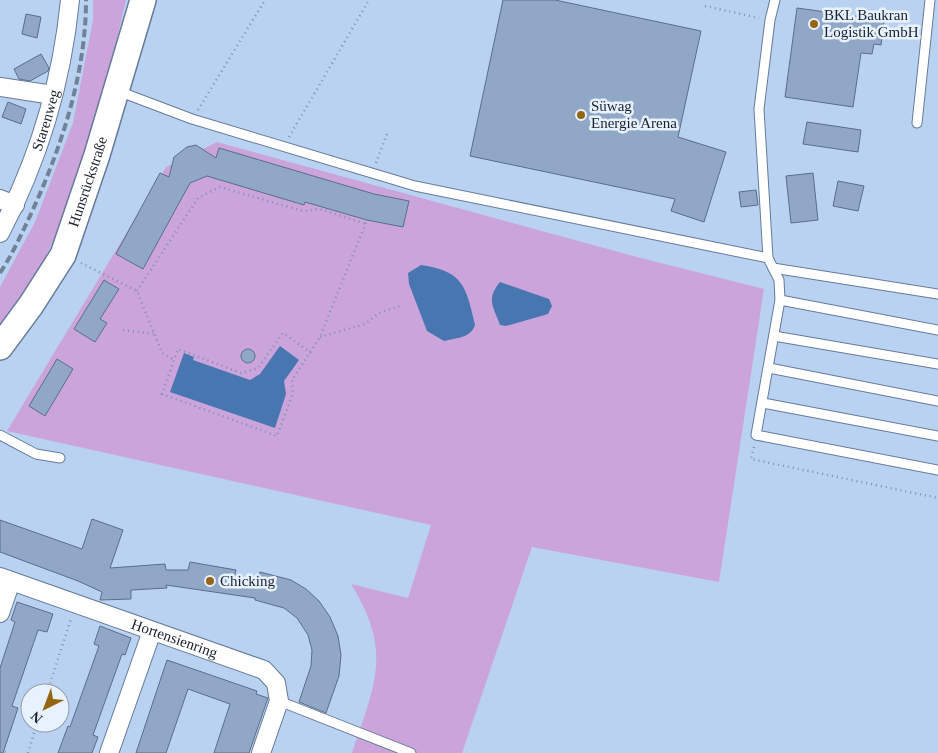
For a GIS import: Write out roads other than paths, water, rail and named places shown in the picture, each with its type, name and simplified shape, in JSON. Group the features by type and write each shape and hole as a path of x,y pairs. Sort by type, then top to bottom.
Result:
{"main road":[{"name":"Hunsrückstraße","path":"0,347 31,305 63,255 88,182 143,0"}],"street":[{"name":"Starenweg","path":"0,233 8,202 39,146 64,48 70,0"},
{"path":"0,87 53,95"},
{"path":"0,613 6,579"},
{"name":"Hortensienring","path":"6,579 264,670 276,683 279,701"},
{"path":"109,753 152,631"},
{"path":"261,753 279,701"}],"lane":[{"path":"776,0 770,20 759,109 768,258 779,280 780,300 756,435 938,470"},
{"path":"917,123 930,0"},
{"path":"115,90 192,119 416,186 768,258"},
{"path":"773,268 938,294"},
{"path":"780,300 938,330"},
{"path":"774,336 938,364"},
{"path":"768,368 938,401"},
{"path":"763,403 938,436"},
{"path":"0,435 36,454 60,458"},
{"path":"279,701 411,753"}],"water":[{"path":"421,265 446,271 460,283 469,300 475,325 470,333 444,341 427,331 409,284 408,273"},
{"path":"500,282 549,299 552,306 548,314 506,326 500,325 493,308 492,298"},
{"path":"280,346 299,360 284,381 286,394 275,428 170,392 184,353 194,357 193,360 250,380 260,374"}],"railway":[{"path":"0,273 41,191 70,111 82,56 86,0"}],"place":[{"name":"BKL Baukran Logistik GmbH","path":"814,24"},
{"name":"Süwag Energie Arena","path":"581,115"},
{"name":"Chicking","path":"210,581"}]}
